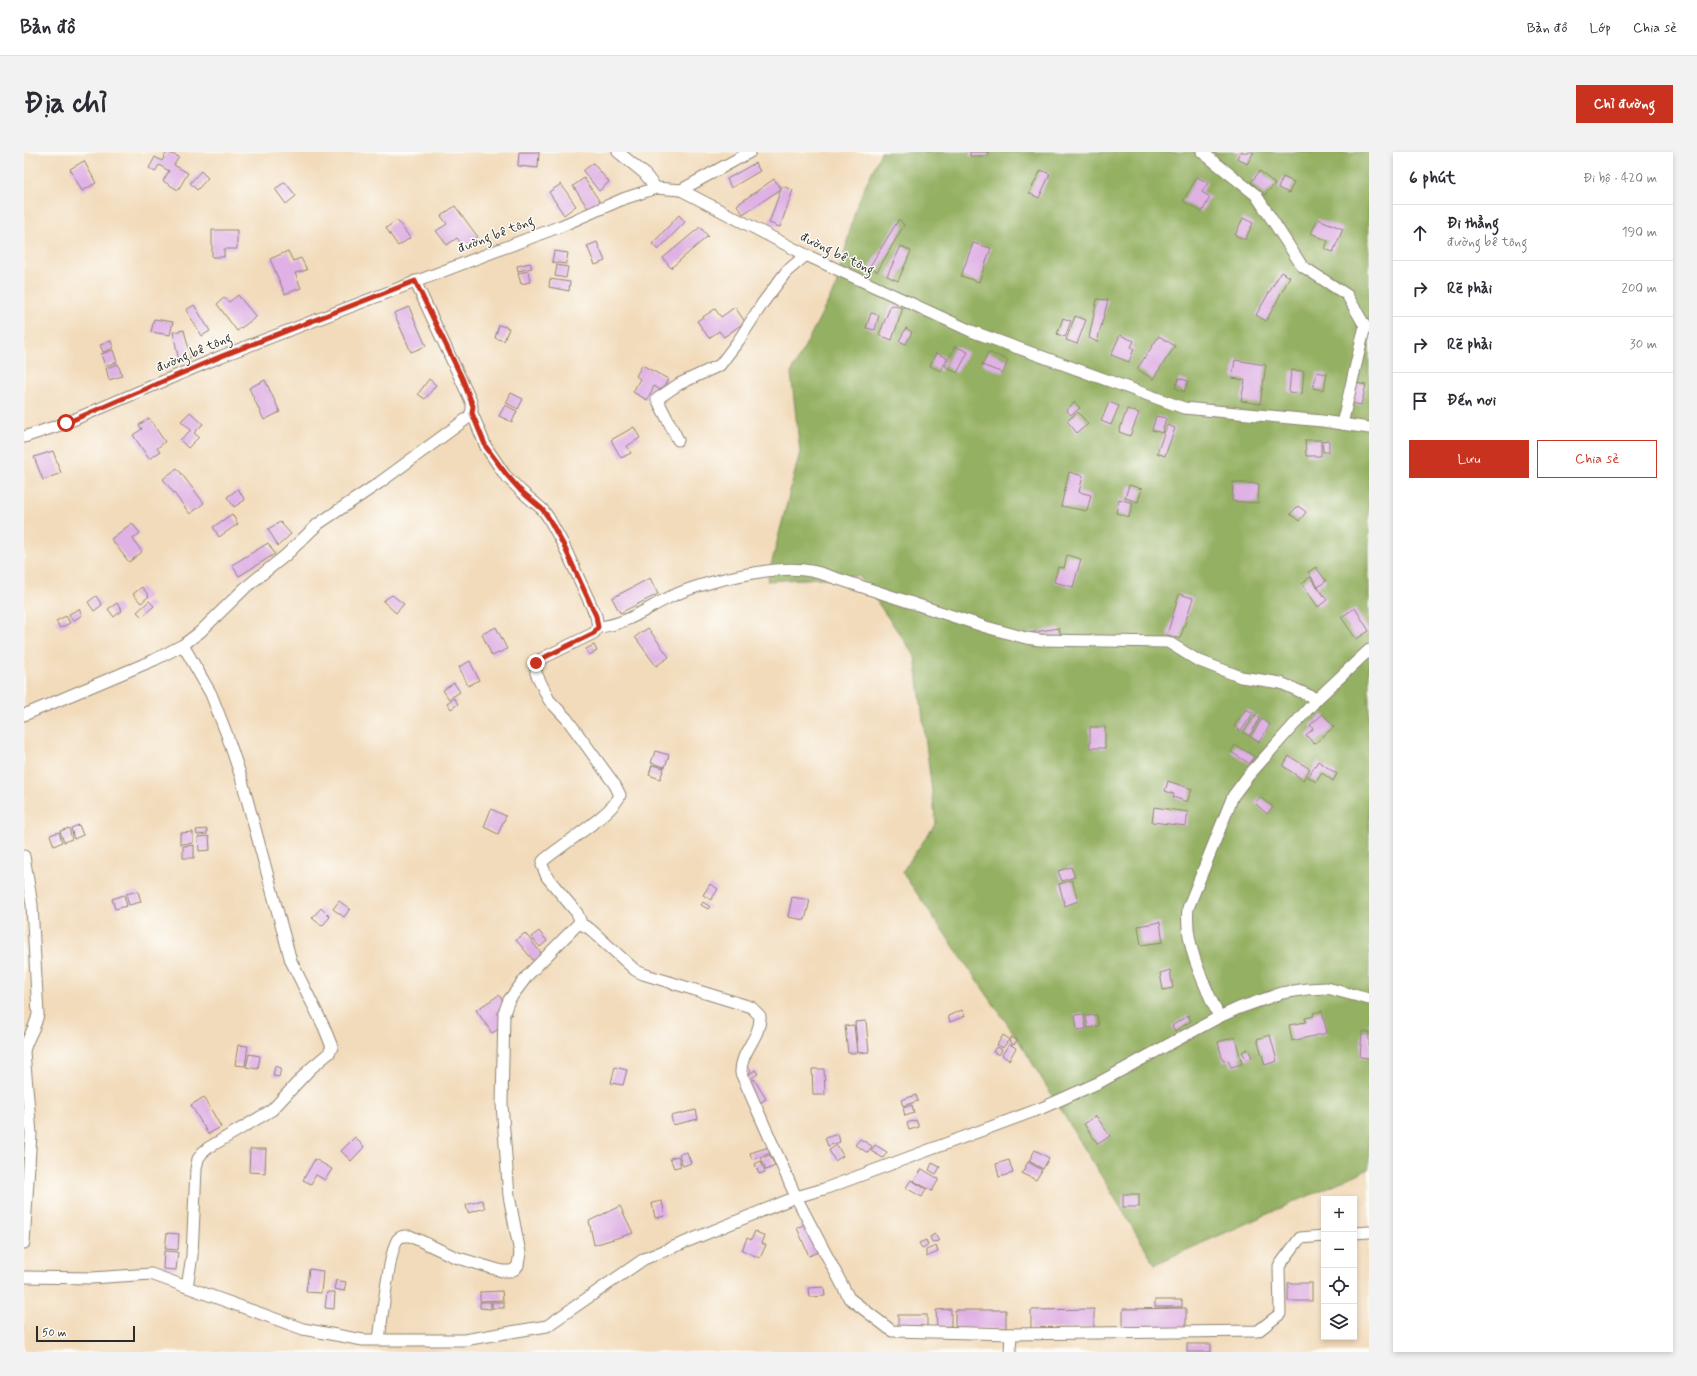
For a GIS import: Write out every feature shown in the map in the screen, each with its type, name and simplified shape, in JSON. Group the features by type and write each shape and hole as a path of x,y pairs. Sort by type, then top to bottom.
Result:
{"street":[{"path":"618,152 644,173 656,188"},
{"path":"681,190 750,152"},
{"path":"1202,152 1256,195 1302,266 1347,295 1367,326 1342,424"},
{"name":"đường bê tông","path":"24,437 66,423 222,356 562,226 623,199 656,188 681,190 806,255 970,331 1184,408 1369,428"},
{"path":"678,440 658,399 679,384 720,365 786,272 806,255"},
{"path":"379,1340 388,1278 397,1239 403,1236 410,1236 456,1257 502,1271 511,1271 518,1265 520,1254 509,1196 502,1104 504,1013 509,1000 528,975 579,923 580,920 577,913 547,876 542,865 543,861 604,814 616,803 620,795 615,785 567,719 549,700 536,673 535,667 536,663 541,659 594,633 598,627 596,616 579,578 548,517 542,509 521,491 502,470 486,447 472,413 473,406 462,378 415,281"},
{"path":"24,715 148,663 183,644 200,632 240,592 286,555 318,524 379,483 469,417 472,413"},
{"path":"598,627 619,624 668,598 696,586 766,572 791,570 810,571 868,588 986,627 1026,638 1040,640 1168,642 1197,660 1241,678 1281,683 1317,699"},
{"path":"183,644 210,694 227,735 241,777 291,961 331,1041 332,1047 329,1053 310,1068 272,1110 208,1148 198,1159 196,1169 192,1256 187,1287"},
{"path":"1218,1017 1191,947 1187,922 1188,908 1233,796 1248,776 1317,699 1369,650"},
{"path":"24,856 32,905 29,960 38,1014 35,1027 24,1052 31,1134 24,1243"},
{"path":"579,923 590,929 635,970 643,974 751,1007 760,1016 760,1024 756,1037 743,1057 740,1065 741,1073 796,1197 849,1298 892,1332 1011,1334 1258,1330 1280,1314 1279,1266 1300,1238 1321,1236"},
{"path":"24,1277 92,1278 151,1274 302,1329 363,1340 464,1340 547,1326 644,1259 796,1197 824,1189 1042,1108 1100,1082 1218,1017 1239,1008 1282,993 1307,989 1327,988 1369,999"},
{"path":"1357,1233 1369,1232"},
{"path":"1010,1352 1011,1334"}],"green space":[{"path":"881,152 1369,152 1369,1169 1155,1264 1017,1038 902,872 936,823 915,656 859,576 767,581 800,452 791,373 836,286 856,207"}],"building":[{"path":"167,152 179,157 174,165 188,173 178,190 163,181 169,171 159,165 155,172 149,168 155,157 162,161"},
{"path":"519,152 539,152 538,168 518,166"},
{"path":"970,152 988,152 988,156 970,156"},
{"path":"1240,152 1254,152 1247,164 1237,158"},
{"path":"84,161 96,183 82,191 70,169"},
{"path":"593,163 609,182 599,191 583,171"},
{"path":"755,163 760,171 731,188 727,179"},
{"path":"1041,170 1050,174 1039,198 1029,193"},
{"path":"201,171 208,178 197,190 190,183"},
{"path":"1260,171 1275,184 1264,195 1251,182"},
{"path":"1197,177 1208,183 1202,192 1210,197 1202,212 1183,201"},
{"path":"1283,177 1294,182 1289,193 1278,188"},
{"path":"584,178 600,202 589,210 573,186"},
{"path":"774,179 781,189 743,214 737,205"},
{"path":"285,182 296,196 286,204 275,189"},
{"path":"561,184 576,206 564,215 549,192"},
{"path":"782,186 793,190 780,227 769,223"},
{"path":"455,206 478,237 464,247 457,238 447,245 436,231 447,224 441,216"},
{"path":"679,215 685,222 658,250 652,244"},
{"path":"1243,218 1253,223 1245,240 1235,235"},
{"path":"899,219 904,225 877,272 870,266"},
{"path":"1318,219 1343,229 1333,252 1325,249 1328,241 1311,233"},
{"path":"397,220 410,238 398,246 386,228"},
{"path":"700,227 708,236 671,268 663,258"},
{"path":"212,230 237,230 237,249 224,249 224,257 212,257"},
{"path":"597,242 605,261 595,265 587,246"},
{"path":"973,243 991,248 979,282 961,276"},
{"path":"901,246 911,251 898,281 887,276"},
{"path":"288,251 293,261 301,258 307,270 295,273 301,288 285,294 270,259"},
{"path":"554,251 568,253 566,264 552,262"},
{"path":"530,263 532,268 518,271 517,266"},
{"path":"557,265 568,267 566,278 555,276"},
{"path":"528,271 530,282 521,284 518,273"},
{"path":"1281,272 1290,277 1266,321 1256,315"},
{"path":"550,279 570,282 569,291 549,287"},
{"path":"238,295 256,317 237,331 217,304 224,298 229,302"},
{"path":"1097,299 1108,300 1097,342 1089,338"},
{"path":"194,305 210,331 202,336 186,310"},
{"path":"891,305 903,308 892,340 879,335"},
{"path":"409,307 426,346 411,352 394,313"},
{"path":"735,307 745,322 724,337 719,331 709,338 697,321 715,309 721,317"},
{"path":"871,313 879,315 875,330 866,328"},
{"path":"1075,316 1086,320 1077,344 1066,340"},
{"path":"1063,318 1071,321 1065,337 1057,334"},
{"path":"154,319 173,322 170,335 151,332"},
{"path":"499,325 509,328 504,341 495,338"},
{"path":"906,328 912,332 906,344 899,341"},
{"path":"184,330 191,358 179,361 173,332"},
{"path":"1120,335 1134,341 1131,347 1134,349 1129,362 1111,355"},
{"path":"1159,336 1175,346 1153,379 1137,369"},
{"path":"111,341 113,348 103,352 100,345"},
{"path":"955,346 968,352 957,373 945,366"},
{"path":"113,350 117,362 105,366 101,354"},
{"path":"988,352 1008,360 1003,373 982,365"},
{"path":"936,353 947,358 941,371 930,366"},
{"path":"1235,360 1266,365 1260,404 1241,401 1245,380 1232,378"},
{"path":"118,364 122,376 109,380 106,368"},
{"path":"642,365 668,379 662,391 654,386 647,400 633,392 640,379 636,376"},
{"path":"1291,370 1304,371 1302,394 1289,392"},
{"path":"1317,372 1327,374 1324,390 1313,388"},
{"path":"1179,378 1188,381 1184,392 1175,388"},
{"path":"429,379 436,385 425,399 418,394"},
{"path":"265,380 280,412 264,420 249,388"},
{"path":"1356,383 1366,385 1361,405 1352,403"},
{"path":"511,393 523,399 518,409 506,403"},
{"path":"1075,402 1080,408 1071,415 1066,410"},
{"path":"1109,402 1119,406 1111,425 1101,421"},
{"path":"505,405 517,411 512,422 499,416"},
{"path":"1127,409 1139,413 1130,436 1119,432"},
{"path":"190,412 203,424 194,433 199,437 188,448 180,440 191,430 181,421"},
{"path":"1078,412 1088,424 1077,433 1067,421"},
{"path":"1156,416 1166,418 1162,433 1152,430"},
{"path":"149,418 165,442 157,448 160,452 149,459 133,435 142,429 139,425"},
{"path":"1167,425 1175,428 1165,456 1157,453"},
{"path":"634,427 640,438 627,446 631,453 621,458 611,440"},
{"path":"1305,440 1321,440 1321,456 1306,456"},
{"path":"1329,440 1329,452 1323,452 1322,441"},
{"path":"53,451 61,473 43,480 34,457"},
{"path":"177,468 204,503 190,514 163,479"},
{"path":"1069,472 1083,476 1079,492 1091,495 1087,511 1061,506"},
{"path":"1233,482 1259,484 1258,503 1232,501"},
{"path":"1129,485 1142,489 1138,502 1125,498"},
{"path":"238,489 245,500 234,507 227,497"},
{"path":"1119,499 1133,503 1129,517 1116,513"},
{"path":"1298,506 1306,512 1299,521 1290,514"},
{"path":"232,514 238,524 219,537 213,527"},
{"path":"280,522 291,534 278,546 268,529"},
{"path":"132,523 140,533 133,539 142,552 129,562 111,539"},
{"path":"268,543 275,554 239,576 232,565"},
{"path":"1067,555 1081,559 1073,587 1054,582 1058,567 1064,568"},
{"path":"1316,567 1326,581 1318,587 1308,572"},
{"path":"1310,577 1327,600 1318,607 1302,584"},
{"path":"650,578 658,594 620,613 612,598"},
{"path":"142,587 149,596 141,603 133,594"},
{"path":"1179,594 1193,598 1180,639 1167,635"},
{"path":"392,595 404,604 396,613 383,601"},
{"path":"96,596 102,605 94,611 88,602"},
{"path":"149,601 154,606 142,617 137,612"},
{"path":"117,603 122,610 114,617 108,609"},
{"path":"1355,608 1369,631 1356,639 1341,617"},
{"path":"79,609 82,615 73,621 69,614"},
{"path":"66,616 70,623 60,628 56,621"},
{"path":"496,627 507,649 492,656 482,634"},
{"path":"648,628 669,657 656,666 635,637"},
{"path":"1059,628 1061,637 1028,633"},
{"path":"594,645 597,651 589,655 586,649"},
{"path":"470,661 479,680 468,686 459,667"},
{"path":"454,683 460,692 449,699 443,690"},
{"path":"454,698 458,704 451,709 447,703"},
{"path":"1246,709 1253,713 1241,731 1234,726"},
{"path":"1323,714 1334,727 1314,744 1306,735 1313,729 1310,725"},
{"path":"1255,715 1260,718 1249,736 1243,732"},
{"path":"1262,719 1270,725 1259,742 1250,737"},
{"path":"1090,727 1105,727 1105,748 1090,748"},
{"path":"1235,745 1254,756 1250,764 1231,752"},
{"path":"655,751 669,755 665,767 651,763"},
{"path":"1289,756 1310,769 1303,780 1283,766"},
{"path":"1318,761 1337,774 1333,781 1322,773 1316,782 1308,777"},
{"path":"652,765 664,768 660,779 649,775"},
{"path":"1168,781 1192,789 1187,802 1173,797 1174,794 1165,791"},
{"path":"1260,797 1273,807 1267,814 1255,803"},
{"path":"1154,807 1188,812 1186,826 1152,822"},
{"path":"491,809 506,816 498,834 484,827"},
{"path":"79,825 83,835 74,839 71,828"},
{"path":"69,828 72,839 64,842 60,831"},
{"path":"207,829 207,834 197,835 196,830"},
{"path":"59,832 62,842 54,846 50,835"},
{"path":"193,832 193,843 180,844 180,833"},
{"path":"209,836 210,850 199,851 198,837"},
{"path":"194,845 194,858 183,858 183,846"},
{"path":"1071,867 1075,877 1062,881 1058,871"},
{"path":"1072,880 1078,901 1065,906 1059,884"},
{"path":"710,884 718,889 711,900 703,895"},
{"path":"138,891 141,902 129,905 126,894"},
{"path":"124,895 127,906 115,909 112,899"},
{"path":"792,897 810,900 805,920 788,917"},
{"path":"339,901 350,909 344,917 333,909"},
{"path":"703,902 710,907 708,909 701,905"},
{"path":"321,908 330,917 322,926 312,918"},
{"path":"1160,922 1163,942 1141,945 1138,926"},
{"path":"539,931 547,941 540,947 531,937"},
{"path":"525,933 542,954 534,961 516,940"},
{"path":"1170,970 1173,988 1163,990 1160,973"},
{"path":"499,995 512,1015 503,1021 505,1025 492,1033 476,1010"},
{"path":"962,1010 965,1016 950,1022 948,1016"},
{"path":"1322,1011 1327,1033 1292,1041 1289,1025 1306,1022 1305,1018 1314,1016 1313,1013"},
{"path":"1084,1014 1086,1029 1077,1030 1075,1015"},
{"path":"1097,1015 1099,1026 1088,1028 1086,1016"},
{"path":"1188,1015 1191,1021 1175,1031 1172,1026"},
{"path":"866,1021 869,1052 858,1053 855,1022"},
{"path":"854,1025 857,1053 848,1053 845,1026"},
{"path":"1362,1032 1369,1032 1369,1058 1360,1057"},
{"path":"1003,1035 1009,1039 1003,1048 997,1045"},
{"path":"1270,1035 1277,1061 1265,1065 1257,1039"},
{"path":"1011,1037 1017,1040 1014,1045 1009,1041"},
{"path":"1235,1037 1242,1064 1231,1067 1228,1060 1223,1061 1218,1042"},
{"path":"1009,1044 1016,1048 1009,1060 1002,1055"},
{"path":"238,1045 248,1046 245,1066 235,1065"},
{"path":"996,1047 1002,1050 999,1055 993,1052"},
{"path":"1248,1049 1252,1057 1247,1060 1242,1052"},
{"path":"249,1054 260,1056 258,1069 246,1067"},
{"path":"275,1066 281,1068 279,1077 273,1076"},
{"path":"615,1067 627,1070 623,1085 611,1083"},
{"path":"748,1067 751,1071 744,1077 740,1072"},
{"path":"812,1069 824,1069 825,1095 813,1095"},
{"path":"755,1070 758,1074 747,1081 745,1077"},
{"path":"754,1079 766,1099 758,1104 745,1084"},
{"path":"916,1095 918,1101 903,1106 901,1100"},
{"path":"204,1097 221,1127 208,1134 191,1105"},
{"path":"912,1105 914,1113 905,1116 903,1108"},
{"path":"696,1110 698,1119 673,1125 671,1116"},
{"path":"1096,1116 1110,1136 1098,1144 1084,1124"},
{"path":"916,1120 919,1127 909,1130 907,1123"},
{"path":"838,1134 840,1142 828,1146 825,1138"},
{"path":"355,1137 364,1147 351,1161 341,1151"},
{"path":"860,1139 872,1146 868,1153 855,1145"},
{"path":"837,1145 843,1156 835,1161 829,1150"},
{"path":"875,1145 887,1152 883,1158 871,1151"},
{"path":"772,1146 774,1152 752,1159 750,1153"},
{"path":"250,1149 266,1149 265,1173 249,1172"},
{"path":"1035,1150 1049,1158 1043,1169 1029,1161"},
{"path":"687,1152 691,1163 683,1166 679,1154"},
{"path":"770,1155 775,1166 766,1170 761,1158"},
{"path":"678,1156 681,1166 674,1168 670,1158"},
{"path":"315,1159 332,1169 325,1180 316,1175 311,1184 303,1180"},
{"path":"1009,1160 1013,1173 999,1177 996,1164"},
{"path":"761,1161 765,1172 759,1174 755,1164"},
{"path":"1028,1162 1042,1170 1036,1180 1022,1173"},
{"path":"932,1163 940,1167 936,1174 929,1170"},
{"path":"922,1169 939,1179 932,1191 914,1181"},
{"path":"911,1180 926,1189 922,1197 906,1188"},
{"path":"1123,1194 1139,1194 1139,1207 1123,1207"},
{"path":"482,1200 485,1208 468,1213 466,1205"},
{"path":"662,1201 665,1216 655,1218 652,1203"},
{"path":"620,1206 633,1233 594,1245 589,1221"},
{"path":"809,1222 819,1252 809,1256 797,1228"},
{"path":"755,1231 764,1236 761,1243 766,1245 760,1258 742,1250 747,1238 751,1240"},
{"path":"167,1233 179,1234 178,1250 165,1249"},
{"path":"935,1234 939,1241 932,1242 930,1237"},
{"path":"926,1240 928,1245 922,1248 919,1243"},
{"path":"936,1246 938,1252 926,1257 926,1250"},
{"path":"164,1251 178,1252 176,1270 163,1269"},
{"path":"309,1269 323,1271 321,1293 306,1292"},
{"path":"336,1280 346,1282 344,1291 334,1289"},
{"path":"1288,1283 1312,1283 1312,1301 1288,1301"},
{"path":"824,1287 825,1296 809,1297 808,1288"},
{"path":"502,1291 503,1300 480,1301 480,1292"},
{"path":"327,1292 335,1292 334,1309 325,1308"},
{"path":"1155,1300 1182,1300 1182,1307 1155,1307"},
{"path":"480,1302 491,1302 491,1309 480,1308"},
{"path":"492,1302 504,1302 504,1308 492,1308"},
{"path":"1186,1308 1186,1327 1123,1328 1123,1309"},
{"path":"951,1309 951,1326 937,1327 936,1310"},
{"path":"1094,1309 1094,1328 1031,1329 1031,1310"},
{"path":"955,1310 1006,1310 1006,1328 955,1329"},
{"path":"898,1315 927,1315 927,1327 898,1327"},
{"path":"1187,1344 1211,1344 1211,1352 1187,1352"}],"route":[{"path":"66,423 222,356 415,281 462,378 473,406 472,413 478,424 486,447 521,491 545,512 563,544 596,616 598,627 594,633 541,659 536,663"}]}
